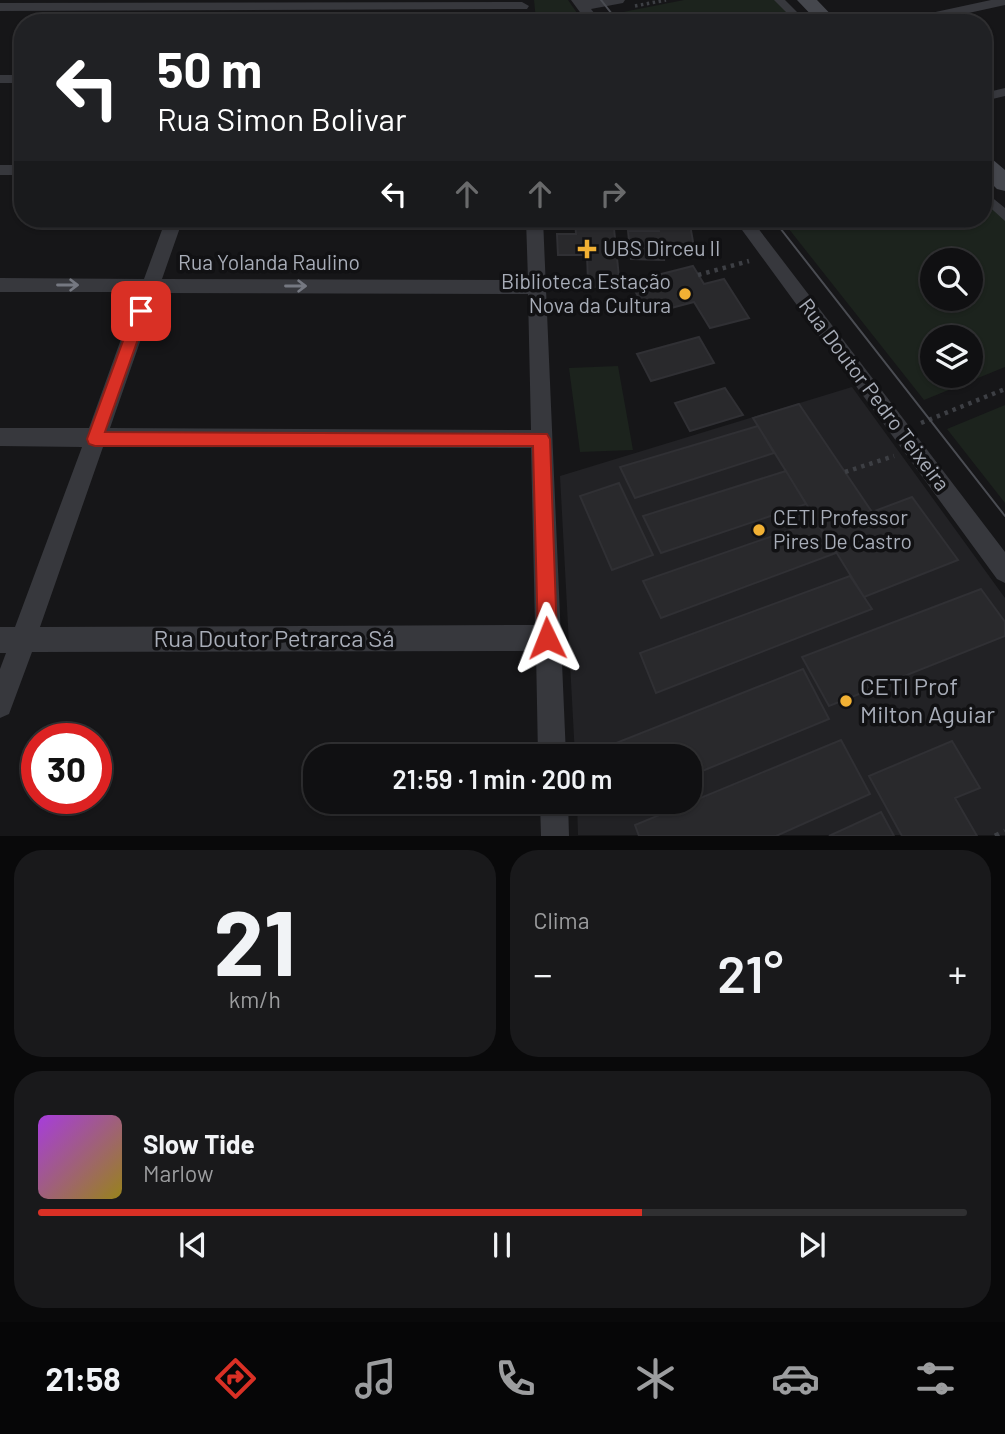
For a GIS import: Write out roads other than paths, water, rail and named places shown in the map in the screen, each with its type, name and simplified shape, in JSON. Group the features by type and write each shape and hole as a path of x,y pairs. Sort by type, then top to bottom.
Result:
{"main road":[{"path":"806,0 821,14"},
{"path":"992,171 1005,183"}],"street":[{"path":"580,3 618,0"},
{"path":"779,0 794,14"},
{"path":"945,14 1005,1"},
{"path":"0,7 522,3"},
{"path":"992,203 1005,216"},
{"path":"0,705 12,640 95,439 170,228"},
{"path":"535,228 551,744"},
{"name":"Rua Doutor Pedro Teixeira","path":"749,228 1005,571"},
{"name":"Rua Yolanda Raulino","path":"0,285 537,287"},
{"path":"0,438 541,439"},
{"name":"Rua Doutor Petrarca Sá","path":"12,640 547,638"},
{"path":"554,814 555,835"}],"tram line":[{"path":"601,0 612,14"},
{"path":"780,228 1005,516"}],"place":[{"name":"UBS Dirceu II","path":"587,249"},
{"name":"Biblioteca Estação Nova da Cultura","path":"685,294"},
{"name":"CETI Professor Pires De Castro","path":"759,530"},
{"name":"CETI Prof Milton Aguiar","path":"846,701"}]}
